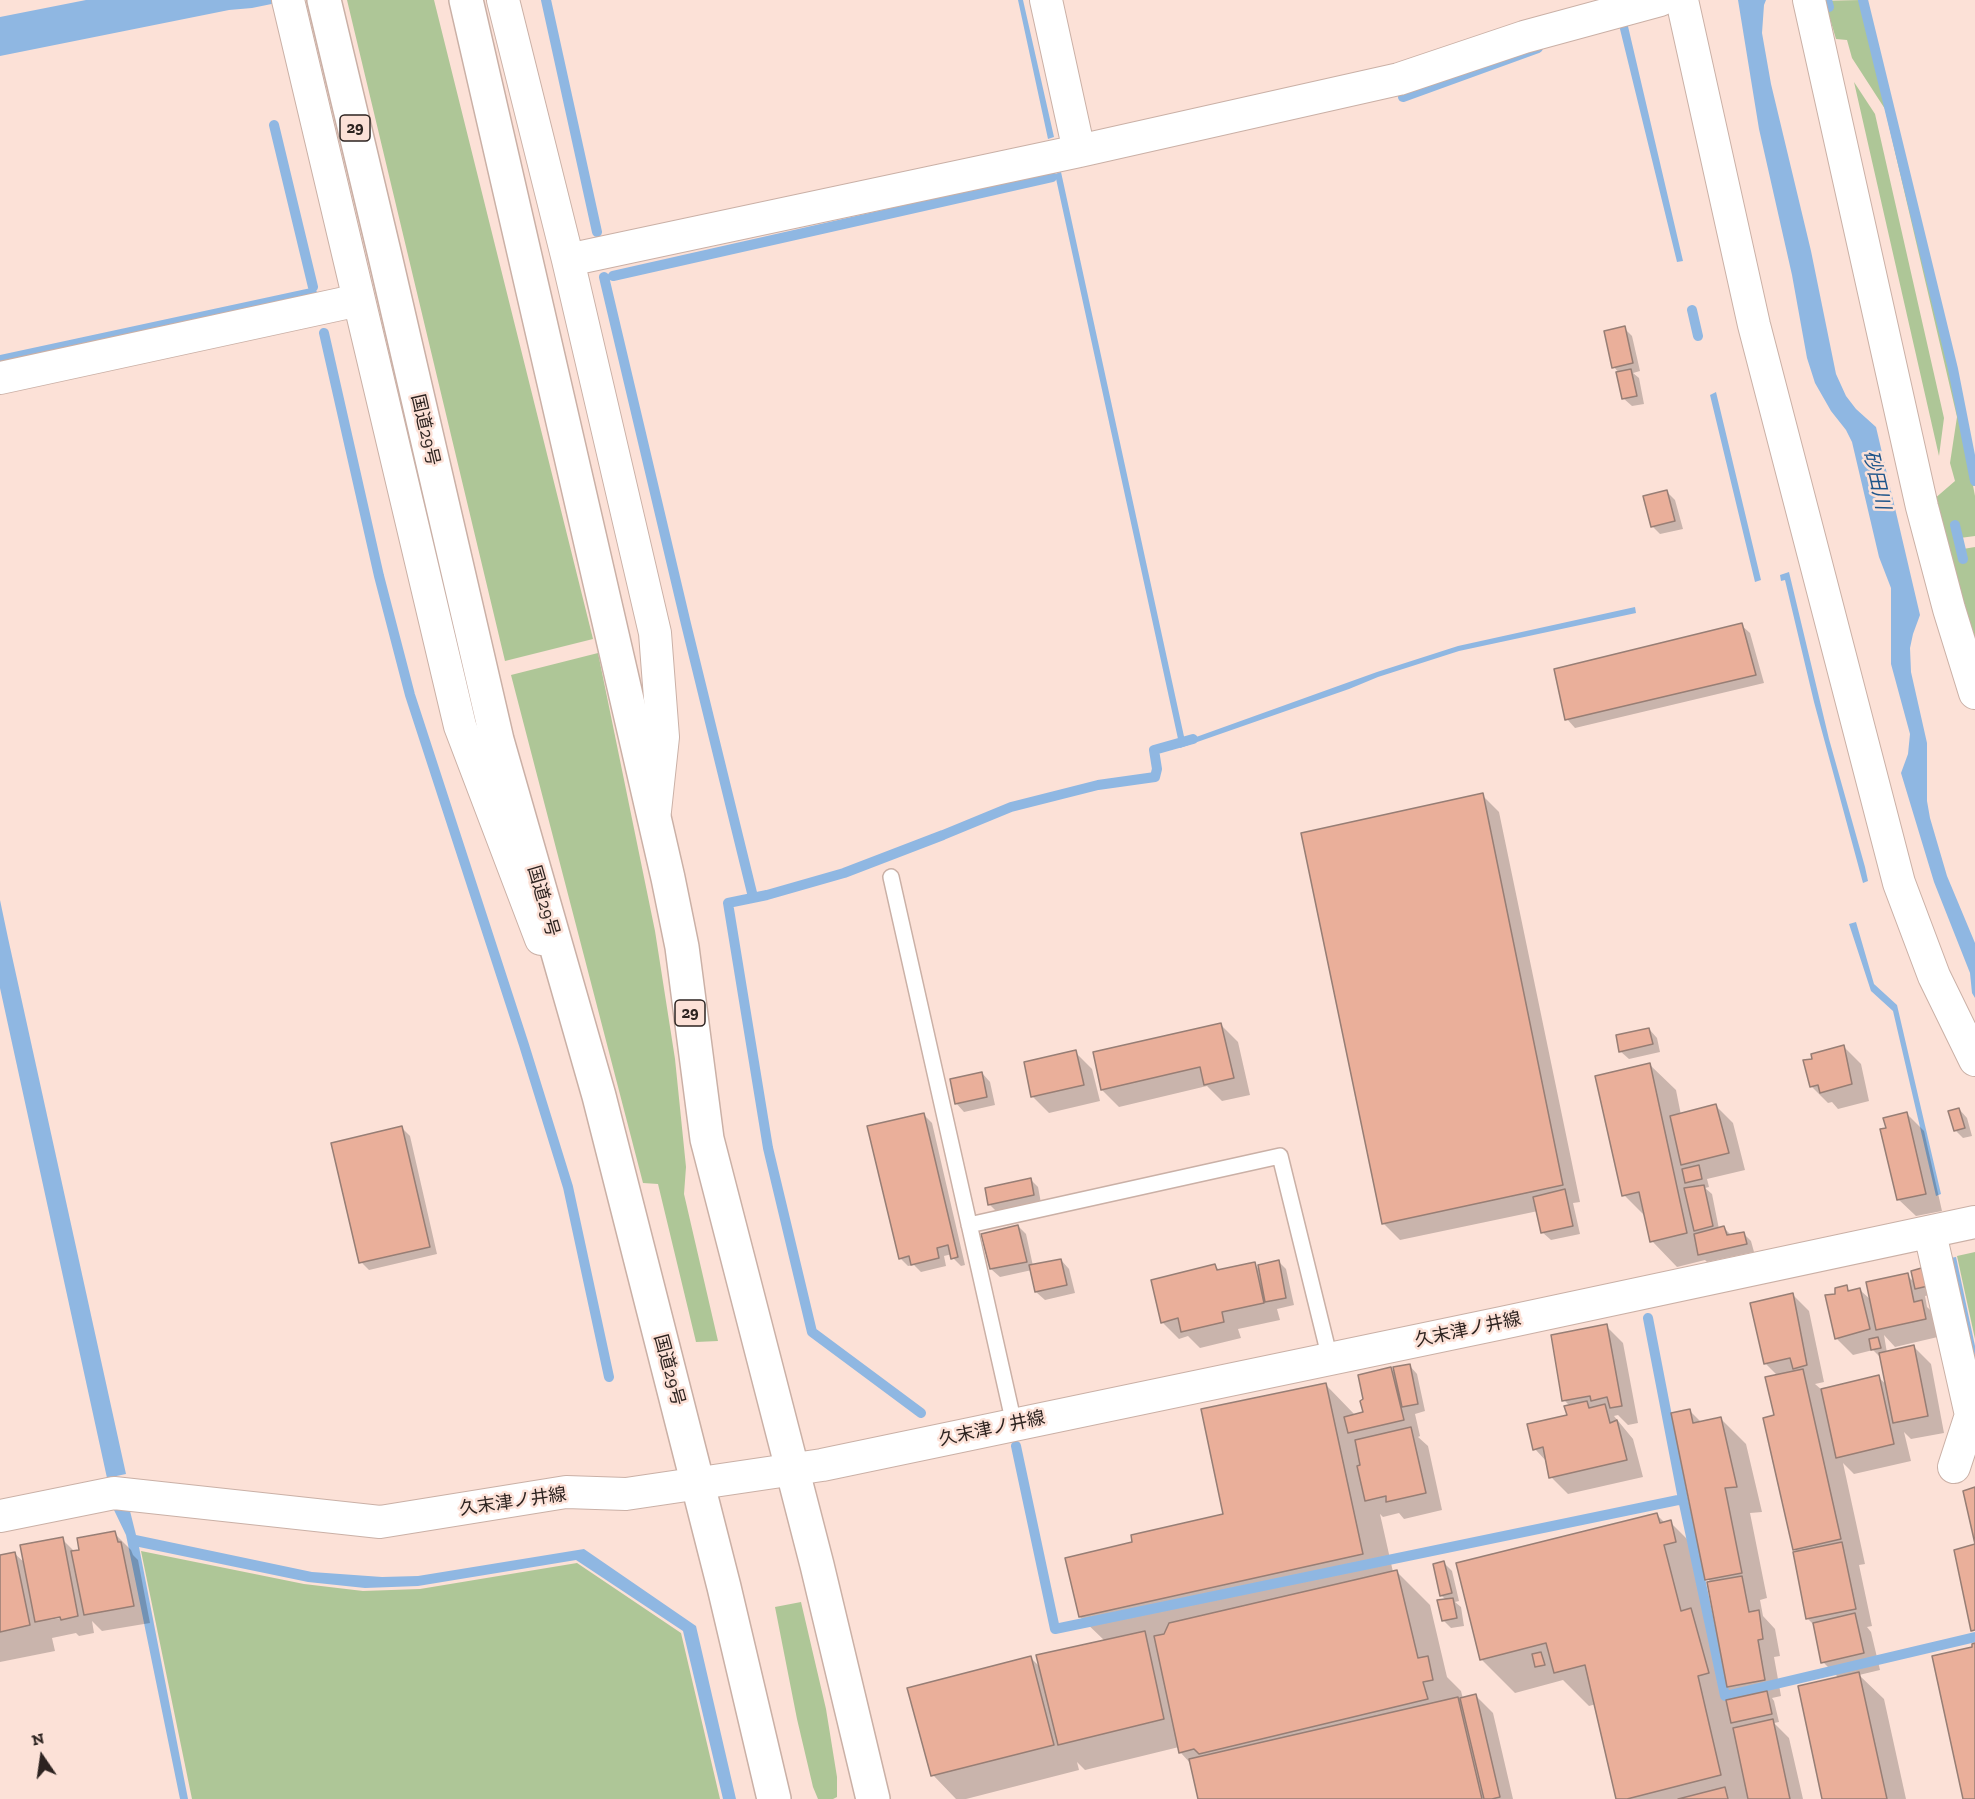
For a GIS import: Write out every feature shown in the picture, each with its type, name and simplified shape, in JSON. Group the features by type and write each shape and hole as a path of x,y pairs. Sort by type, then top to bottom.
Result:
{"highway":[{"name":"国道29号","path":"324,0 386,256 497,740 599,1095 724,1587 774,1799"},
{"name":"29","path":"466,0 654,816 682,947 707,1139 793,1468 873,1799"}],"street":[{"path":"502,0 568,260 655,633 663,737 654,816"},
{"path":"1046,0 1079,151"},
{"path":"568,260 1079,151 1399,79 1524,37 1660,0"},
{"path":"1682,0 1754,325 1899,882 1934,976 1975,1060"},
{"path":"1809,0 1922,507 1949,609 1975,693"},
{"path":"290,8 460,726 599,1095"},
{"path":"0,378 359,300"},
{"name":"久末津ノ井線","path":"0,1516 114,1493 380,1522 566,1492 626,1494 822,1465 1975,1222"},
{"path":"1930,1233 1971,1415 1954,1467"}],"lane":[{"path":"891,877 1014,1424"},
{"path":"969,1225 1281,1156 1330,1359"}],"green space":[{"path":"347,0 434,0 593,639 505,661"},
{"path":"1861,0 1891,114 1960,418 1975,496 1975,536 1960,538 1963,549 1975,547 1975,647 1933,500 1955,481 1950,463 1957,417 1885,109 1852,58 1847,40 1836,39 1828,12 1817,1"},
{"path":"1854,82 1875,114 1944,418 1939,456"},
{"path":"598,653 655,931 675,1059 686,1167 684,1194 718,1341 696,1342 658,1184 643,1183 511,675"},
{"path":"1975,1252 1975,1339 1957,1256"},
{"path":"141,1551 304,1584 363,1591 420,1589 577,1563 681,1633 720,1799 192,1799"},
{"path":"801,1602 826,1709 837,1777 837,1797 833,1799 818,1799 813,1787 775,1607"}],"water":[{"path":"86,0 291,0 229,10 0,56 0,17"},
{"path":"1018,0 1023,0 1054,137 1048,139"},
{"name":"砂田川","path":"1738,0 1766,0 1762,33 1771,84 1811,251 1836,374 1846,396 1856,409 1876,427 1920,615 1910,648 1911,672 1927,743 1927,801 1947,876 1975,943 1975,998 1972,993 1970,973 1934,882 1901,773 1908,754 1910,734 1891,664 1891,588 1879,557 1852,442 1815,383 1807,358 1792,275 1759,129"},
{"path":"1627,22 1683,261 1677,262 1619,25"},
{"path":"1061,172 1185,741 1377,672 1458,646 1635,607 1636,613 1459,651 1378,677 1180,748 1055,174"},
{"path":"1716,392 1761,580 1755,582 1710,395"},
{"path":"1789,572 1829,739 1865,867 1868,881 1863,883 1814,702 1785,580 1781,581 1780,575"},
{"path":"0,900 126,1474 107,1478 0,988"},
{"path":"1856,922 1874,984 1897,1005 1941,1194 1936,1196 1893,1011 1871,991 1849,924"},
{"path":"1956,1257 1975,1346 1975,1373 1950,1258"},
{"path":"129,1507 136,1535 312,1572 382,1577 418,1576 584,1549 696,1626 736,1799 723,1799 683,1631 576,1560 418,1586 365,1588 308,1582 139,1547 188,1799 180,1799 126,1535 114,1510"}],"building":[{"path":"1625,326 1633,363 1612,368 1604,331"},
{"path":"1631,369 1637,396 1622,399 1616,372"},
{"path":"1667,490 1675,521 1651,527 1643,496"},
{"path":"1742,623 1756,675 1565,720 1554,669"},
{"path":"1483,793 1563,1185 1382,1224 1301,833"},
{"path":"1221,1023 1234,1078 1204,1085 1200,1067 1101,1090 1093,1052"},
{"path":"1649,1028 1653,1044 1619,1052 1616,1035"},
{"path":"1844,1045 1852,1084 1820,1093 1818,1085 1810,1087 1803,1060 1812,1059 1811,1054"},
{"path":"1076,1050 1084,1085 1031,1097 1024,1062"},
{"path":"1650,1063 1687,1233 1650,1242 1639,1192 1622,1196 1595,1076"},
{"path":"982,1072 987,1097 955,1104 950,1079"},
{"path":"1716,1104 1729,1153 1681,1165 1670,1116"},
{"path":"1959,1108 1965,1128 1954,1131 1948,1111"},
{"path":"1907,1112 1926,1194 1897,1200 1880,1129 1886,1128 1883,1118"},
{"path":"924,1113 958,1257 951,1259 948,1245 937,1248 939,1258 911,1265 909,1256 899,1259 867,1126"},
{"path":"402,1126 430,1247 359,1263 331,1143"},
{"path":"1699,1165 1702,1179 1685,1183 1682,1169"},
{"path":"1031,1178 1034,1195 988,1205 985,1188"},
{"path":"1704,1185 1713,1226 1694,1231 1684,1188"},
{"path":"1565,1189 1573,1226 1541,1233 1533,1197"},
{"path":"1018,1225 1027,1262 990,1269 981,1234"},
{"path":"1724,1226 1727,1235 1744,1232 1747,1244 1698,1255 1694,1234"},
{"path":"1061,1259 1067,1285 1035,1292 1029,1265"},
{"path":"1279,1260 1286,1298 1265,1302 1258,1265"},
{"path":"1255,1262 1264,1303 1222,1312 1224,1322 1181,1332 1178,1318 1161,1323 1151,1280 1215,1264 1217,1270"},
{"path":"1925,1267 1928,1286 1915,1289 1911,1271"},
{"path":"1908,1273 1914,1302 1922,1300 1926,1319 1876,1330 1866,1282"},
{"path":"1847,1285 1848,1291 1860,1288 1870,1329 1835,1339 1825,1295 1835,1294 1835,1288"},
{"path":"1793,1293 1807,1365 1793,1369 1790,1358 1764,1364 1750,1303"},
{"path":"1607,1324 1622,1406 1610,1408 1607,1397 1591,1401 1590,1396 1562,1401 1551,1335"},
{"path":"1878,1337 1881,1348 1871,1350 1869,1339"},
{"path":"1914,1345 1928,1416 1893,1423 1879,1353"},
{"path":"1410,1364 1418,1404 1402,1407 1393,1367"},
{"path":"1391,1367 1404,1420 1348,1433 1344,1417 1363,1412 1358,1375"},
{"path":"1803,1369 1841,1539 1793,1550 1763,1418 1774,1415 1765,1377"},
{"path":"1879,1375 1894,1444 1836,1458 1821,1389"},
{"path":"1326,1383 1363,1554 1079,1617 1065,1558 1132,1542 1131,1535 1223,1514 1201,1409"},
{"path":"1587,1401 1589,1408 1605,1404 1610,1423 1617,1420 1627,1460 1549,1478 1543,1447 1533,1450 1527,1424 1567,1415 1564,1406"},
{"path":"1690,1409 1693,1423 1721,1417 1737,1487 1725,1488 1742,1573 1705,1580 1671,1413"},
{"path":"1411,1427 1426,1493 1386,1502 1386,1496 1365,1501 1357,1466 1360,1465 1355,1440"},
{"path":"1975,1487 1975,1544 1963,1491"},
{"path":"1657,1513 1660,1523 1671,1520 1676,1542 1664,1545 1681,1611 1691,1608 1709,1673 1698,1676 1721,1775 1627,1799 1616,1799 1585,1665 1554,1673 1546,1643 1480,1660 1456,1563"},
{"path":"115,1531 118,1542 121,1542 134,1606 84,1615 71,1551 79,1550 77,1538"},
{"path":"63,1537 78,1616 35,1622 20,1545"},
{"path":"1842,1542 1856,1609 1806,1619 1793,1552"},
{"path":"1975,1544 1975,1630 1971,1631 1954,1550"},
{"path":"15,1552 30,1625 0,1632 0,1555"},
{"path":"1444,1561 1452,1593 1440,1596 1433,1564"},
{"path":"1397,1570 1418,1658 1428,1656 1433,1680 1423,1682 1428,1699 1199,1754 1194,1749 1179,1753 1154,1636 1164,1634 1169,1623"},
{"path":"1742,1576 1749,1612 1759,1610 1763,1639 1758,1640 1765,1680 1727,1687 1707,1582"},
{"path":"1453,1598 1457,1618 1442,1621 1437,1600"},
{"path":"1855,1613 1864,1653 1821,1663 1813,1623"},
{"path":"1145,1631 1164,1719 1058,1745 1036,1655"},
{"path":"1975,1643 1975,1799 1963,1799 1932,1656 1972,1647"},
{"path":"1541,1652 1545,1665 1535,1667 1532,1654"},
{"path":"1031,1656 1054,1745 931,1776 907,1688"},
{"path":"1859,1672 1887,1799 1822,1799 1798,1686"},
{"path":"1767,1691 1772,1714 1731,1723 1726,1700"},
{"path":"1476,1694 1500,1797 1492,1799 1484,1799 1460,1698"},
{"path":"1458,1697 1482,1799 1198,1799 1189,1759"},
{"path":"1773,1719 1790,1799 1748,1799 1733,1728"},
{"path":"1725,1787 1728,1799 1678,1799"}],"waterway":[{"path":"546,0 597,232"},
{"path":"1827,0 1829,7"},
{"path":"1863,0 1953,369 1975,481"},
{"path":"1403,97 1538,48"},
{"path":"274,125 313,287"},
{"path":"613,276 1052,177"},
{"path":"604,277 753,897"},
{"path":"0,360 312,293"},
{"path":"1692,310 1698,336"},
{"path":"324,333 379,576 410,695 568,1187 609,1377"},
{"path":"1955,525 1963,559"},
{"path":"921,1413 812,1332 768,1148 728,903 767,895 844,873 1011,807 1098,785 1155,777 1157,769 1154,750 1193,739"},
{"path":"1648,1318 1683,1499 1725,1696 1975,1637"},
{"path":"1016,1446 1055,1629 1683,1499"}]}
